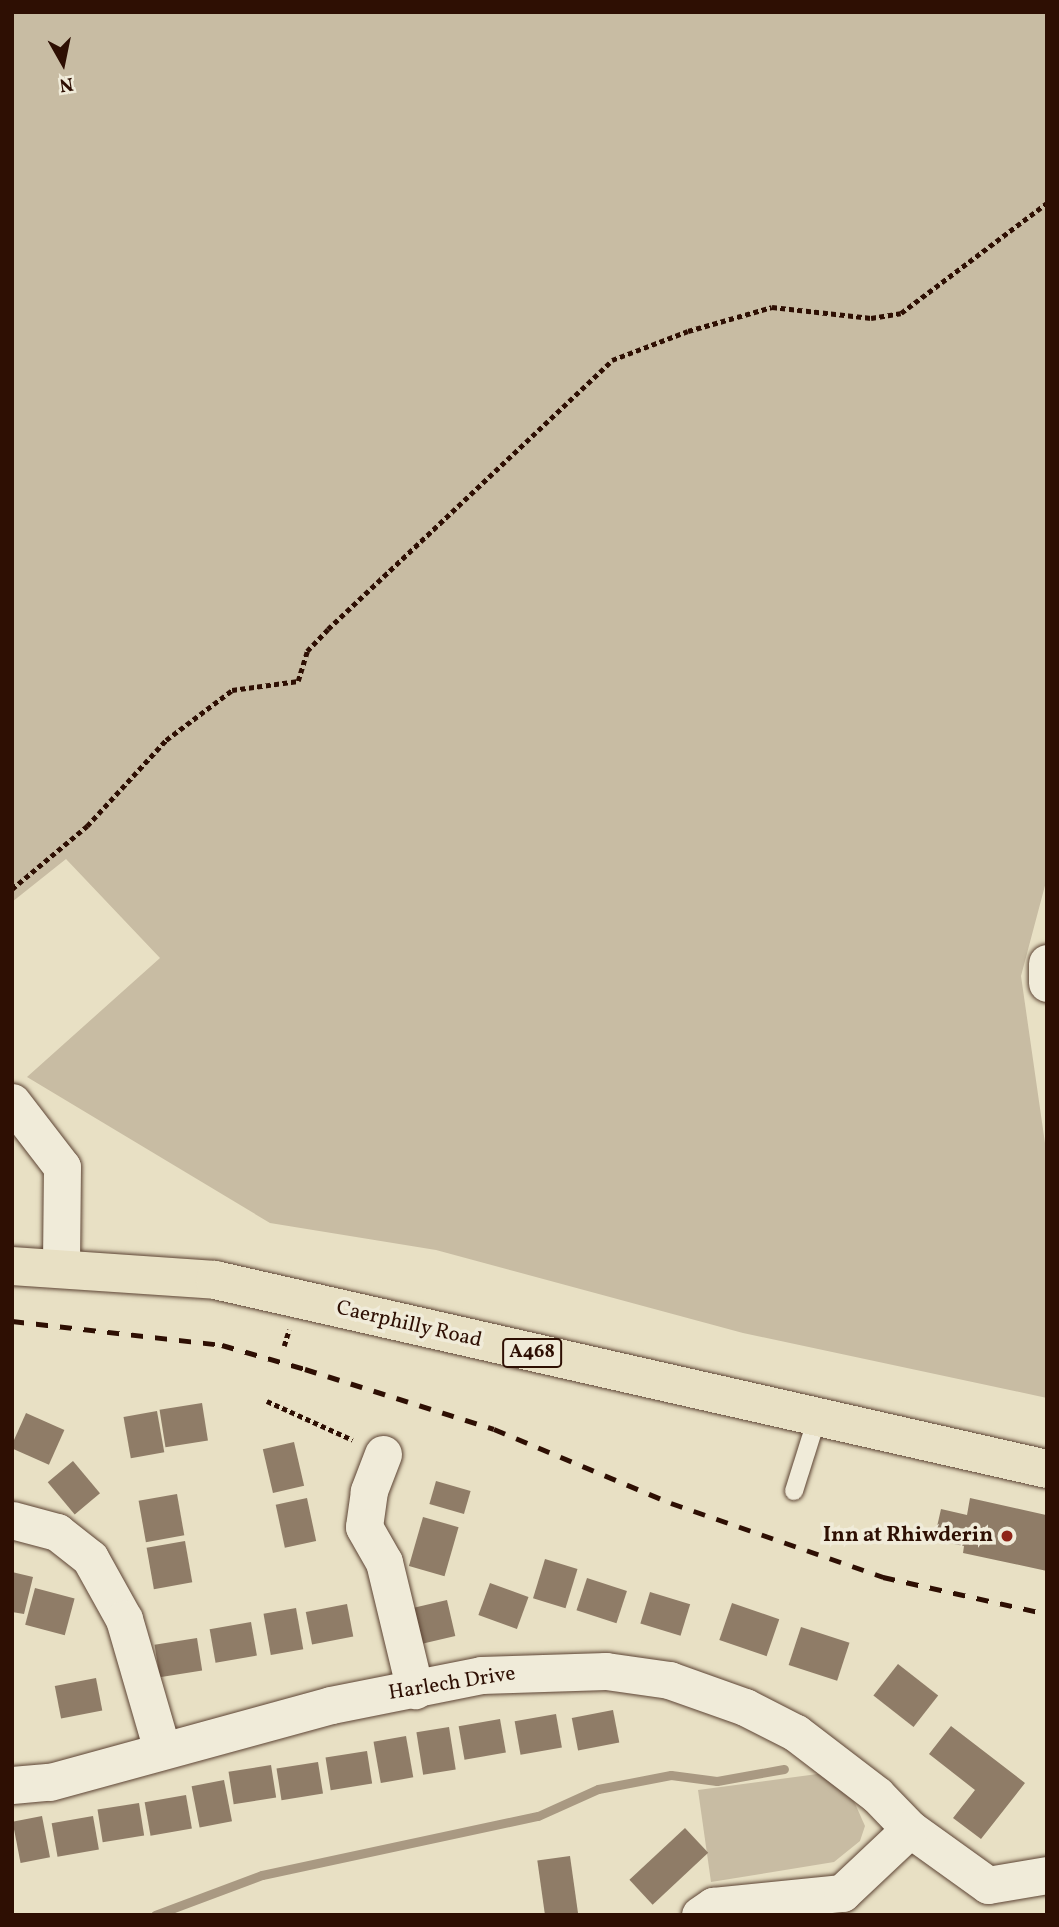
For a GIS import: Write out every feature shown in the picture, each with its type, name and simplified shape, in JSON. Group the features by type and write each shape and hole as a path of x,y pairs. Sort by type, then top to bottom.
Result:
{"main road":[{"name":"Caerphilly Road","path":"12,1266 61,1266 215,1280 1047,1469"}],"street":[{"path":"1047,963 1047,983"},
{"path":"12,1102 62,1167 61,1266"},
{"path":"383,1454 369,1491 364,1527 384,1562 415,1690"},
{"path":"12,1520 57,1532 90,1558 124,1619 162,1750"},
{"name":"Harlech Drive","path":"12,1785 50,1782 331,1705 481,1675 549,1670 606,1671 669,1680 745,1707 796,1732 877,1795 910,1829 989,1885 1047,1875"},
{"path":"700,1915 713,1906 842,1893 910,1829"}],"lane":[{"path":"794,1491 817,1418"}],"path":[{"path":"12,889 87,826 166,740 232,690 298,681 307,651 328,629 612,360 688,331 772,307 871,318 901,313 1047,203"},
{"path":"267,1401 383,1454"}],"shaded area":[{"path":"12,12 1047,12 1047,878 1021,976 1047,1157 1047,1398 743,1333 436,1250 270,1223 27,1077 160,958 66,859 12,902"},
{"path":"825,1773 853,1799 865,1826 860,1841 834,1862 711,1882 698,1790"}],"building":[{"path":"202,1403 208,1441 165,1447 160,1410"},
{"path":"157,1411 164,1452 131,1458 124,1417"},
{"path":"26,1413 64,1430 49,1465 12,1448"},
{"path":"294,1442 304,1486 273,1493 263,1449"},
{"path":"73,1461 100,1493 75,1514 48,1482"},
{"path":"436,1481 471,1491 464,1514 429,1504"},
{"path":"177,1494 184,1535 146,1542 139,1501"},
{"path":"307,1498 316,1541 285,1548 276,1505"},
{"path":"970,1498 1046,1515 1047,1571 963,1553 964,1546 934,1540 941,1509 967,1515"},
{"path":"423,1517 459,1527 445,1576 409,1566"},
{"path":"185,1541 192,1582 154,1589 147,1548"},
{"path":"545,1559 578,1569 566,1608 533,1598"},
{"path":"12,1572 33,1577 24,1614 12,1612"},
{"path":"587,1578 627,1591 616,1623 576,1610"},
{"path":"490,1583 529,1597 517,1629 478,1615"},
{"path":"35,1588 75,1599 65,1635 25,1625"},
{"path":"650,1592 690,1604 681,1636 640,1624"},
{"path":"447,1600 455,1636 422,1644 414,1608"},
{"path":"732,1603 779,1619 767,1656 719,1640"},
{"path":"347,1604 353,1636 312,1644 306,1612"},
{"path":"296,1608 303,1649 271,1655 264,1614"},
{"path":"251,1622 257,1655 216,1663 210,1629"},
{"path":"801,1627 850,1643 837,1681 789,1665"},
{"path":"197,1638 202,1671 160,1677 155,1645"},
{"path":"898,1664 938,1695 914,1727 873,1696"},
{"path":"96,1678 102,1710 61,1718 55,1686"},
{"path":"613,1710 619,1742 578,1750 572,1718"},
{"path":"556,1714 562,1747 521,1755 515,1721"},
{"path":"500,1719 506,1752 465,1760 459,1726"},
{"path":"951,1726 1025,1783 981,1839 953,1818 975,1790 929,1754"},
{"path":"449,1727 456,1769 423,1775 416,1732"},
{"path":"406,1736 413,1777 381,1783 374,1742"},
{"path":"367,1751 372,1784 331,1790 326,1758"},
{"path":"318,1762 323,1794 282,1800 277,1769"},
{"path":"271,1765 276,1798 234,1804 229,1772"},
{"path":"224,1780 232,1821 200,1828 192,1786"},
{"path":"186,1795 192,1828 151,1836 145,1802"},
{"path":"139,1803 144,1836 103,1842 98,1810"},
{"path":"42,1816 50,1857 21,1863 13,1822"},
{"path":"93,1816 99,1849 58,1857 52,1823"},
{"path":"685,1828 708,1853 653,1905 629,1880"},
{"path":"570,1856 578,1915 545,1915 537,1861"}],"waterway":[{"path":"155,1915 262,1875 538,1816 598,1789 671,1775 717,1781 784,1769"}],"railway":[{"path":"12,1321 222,1345 494,1429 671,1503 883,1577 1047,1614"}],"place":[{"name":"Inn at Rhiwderin","path":"1007,1536"}]}
